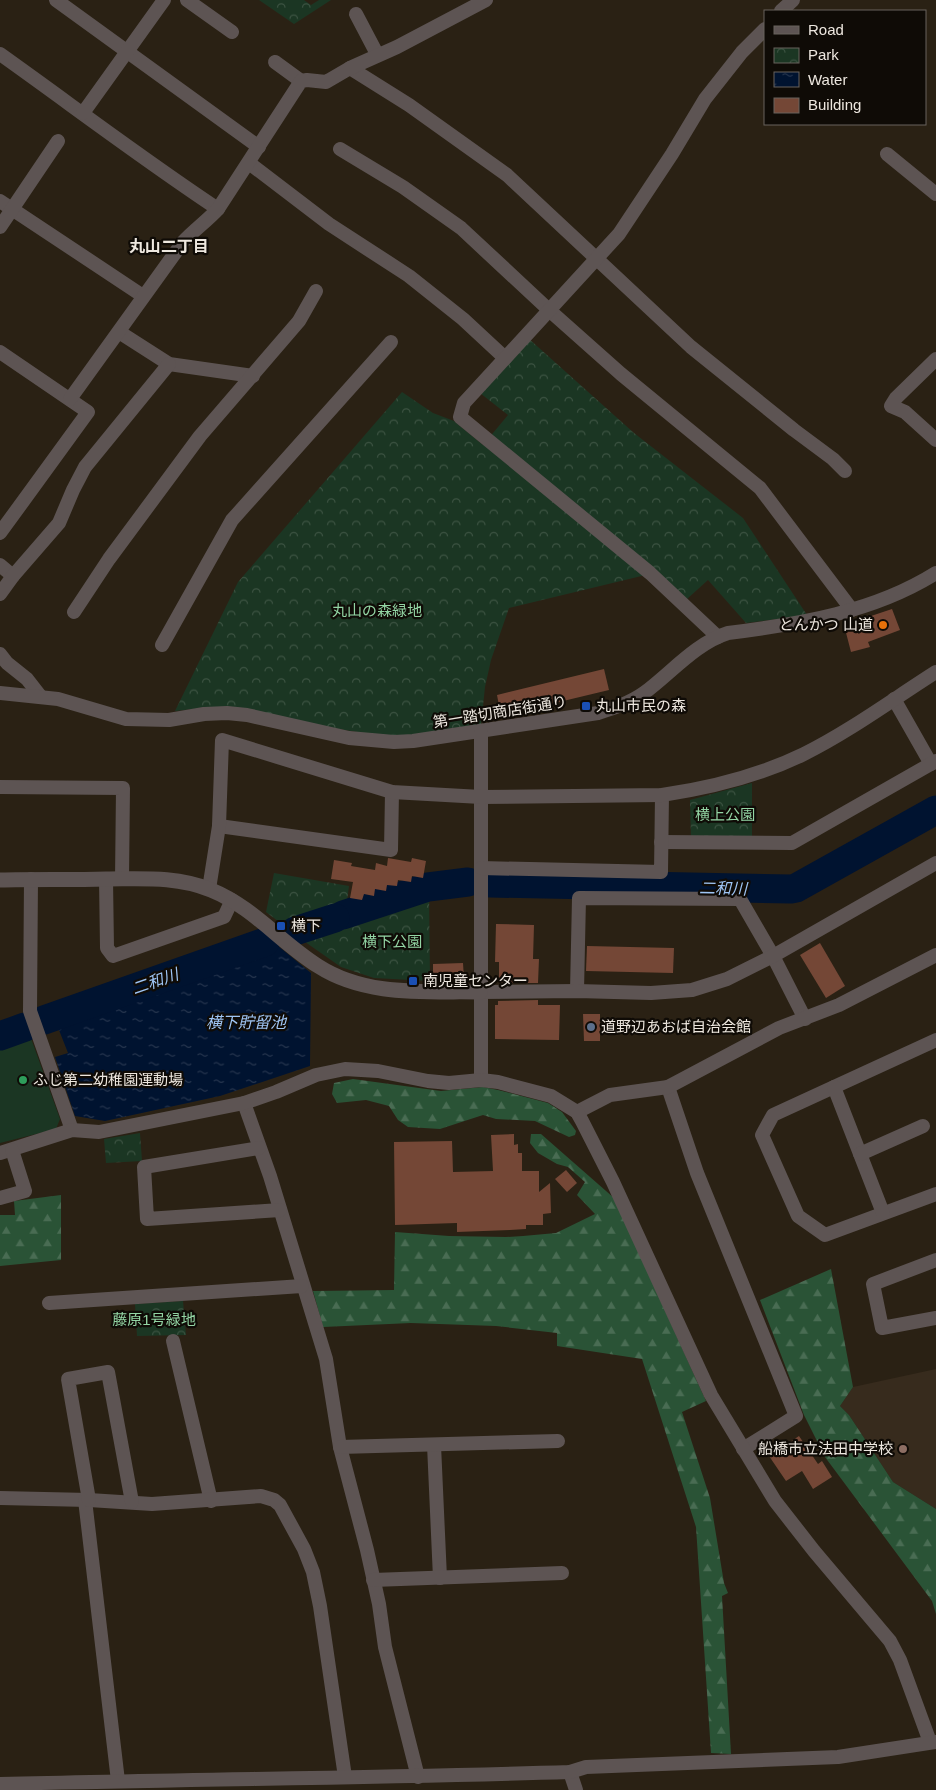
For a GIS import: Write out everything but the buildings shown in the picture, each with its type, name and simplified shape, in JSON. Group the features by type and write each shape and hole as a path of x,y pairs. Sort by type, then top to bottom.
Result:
{"street":[{"path":"56,0 259,147"},
{"path":"83,113 164,0"},
{"path":"187,0 232,32"},
{"path":"275,62 301,81 326,82 377,54 396,47 486,0"},
{"path":"782,10 793,0"},
{"path":"356,14 377,54"},
{"path":"718,637 650,573 460,417 464,403 619,234 672,154 705,99 742,52 764,30"},
{"path":"0,54 161,172 218,209"},
{"path":"350,68 410,105 507,175 691,348 833,459 845,471"},
{"path":"70,399 183,242 190,234 205,224 218,209 301,81"},
{"path":"0,227 58,141"},
{"path":"340,149 403,187 461,228 621,374 760,488 852,610"},
{"path":"887,154 936,194"},
{"path":"249,163 329,224 409,276 463,320 505,358"},
{"path":"0,201 143,296"},
{"path":"74,612 109,559 200,436 300,321 316,291"},
{"path":"119,332 169,364 253,376"},
{"path":"162,645 232,520 390,342"},
{"path":"0,352 88,412 0,533"},
{"path":"936,359 896,398 891,406 905,412 936,440"},
{"path":"0,594 13,576 59,523 85,467 169,364"},
{"path":"0,564 13,576"},
{"name":"第一踏切商店街通り","path":"0,693 58,699 126,718 170,720 204,714 227,713 247,715 341,737 378,741 413,741 598,713 621,705 642,694 700,648 718,637 823,619 909,588 936,573"},
{"path":"0,654 7,663 28,679 41,697"},
{"path":"209,889 219,826 222,740 392,792 481,797 662,795 726,783 802,755 843,732 936,672"},
{"path":"661,842 792,843 934,762 894,699"},
{"path":"481,732 481,1080"},
{"path":"0,787 123,788 122,879"},
{"path":"219,826 391,850 392,792"},
{"path":"480,871 660,872 662,795"},
{"path":"0,880 166,878 209,889 251,912 291,946 328,972 353,983 372,988 480,992 577,991 652,993 692,990 728,979 773,956 936,863"},
{"path":"31,879 30,1011 72,1130"},
{"path":"106,879 107,948 114,956 224,917 232,900"},
{"path":"577,991 579,898 740,899 773,956 805,1019"},
{"path":"577,1112 610,1095 668,1087 779,1028 839,1005 936,955"},
{"path":"936,1040 773,1115 762,1135 798,1216 825,1235 936,1194"},
{"path":"0,1198 25,1191 6,1151 72,1130 99,1132 244,1103 316,1075 345,1069 363,1069 449,1083 481,1080 498,1082 551,1096 577,1112 613,1182 711,1395 775,1501 808,1544 890,1641 900,1660 933,1742 838,1757 586,1767 570,1772 418,1777 0,1784"},
{"path":"668,1087 697,1173 796,1416 743,1449"},
{"path":"834,1087 883,1213"},
{"path":"244,1103 280,1210 326,1359 340,1447 374,1580 386,1647 418,1777"},
{"path":"860,1154 923,1126"},
{"path":"259,1148 144,1167 147,1219 280,1210"},
{"path":"936,1260 873,1284 882,1328 936,1318"},
{"path":"49,1303 302,1286"},
{"path":"173,1342 211,1501"},
{"path":"118,1781 87,1500 68,1380 108,1372 132,1502"},
{"path":"340,1447 558,1441"},
{"path":"434,1445 440,1578"},
{"path":"0,1498 152,1504 261,1496 274,1500 280,1505 304,1549 313,1572 320,1606 345,1777"},
{"path":"374,1580 562,1573"},
{"path":"570,1772 576,1790"}],"shaded area":[{"name":"船橋市立法田中学校","path":"936,1369 936,1509 893,1482 849,1415 840,1406 853,1387"}],"green space":[{"path":"259,0 304,0 311,5 319,0 331,0 294,24"},
{"name":"丸山の森緑地","path":"528,338 634,433 743,518 807,615 746,623 708,580 687,599 658,572 509,608 491,660 485,687 481,725 414,735 377,735 202,708 175,711 238,582 402,392 433,413 454,421 483,445 508,415 480,393"},
{"name":"横上公園","path":"752,783 752,839 691,838 690,800"},
{"name":"横下公園","path":"274,873 349,886 346,908 287,928 266,912"},
{"name":"横下公園","path":"429,889 430,981 374,978 341,967 298,937"},
{"name":"ふじ第二幼稚園運動場","path":"28,1030 60,1119 56,1129 0,1143 0,1040"},
{"path":"353,1079 441,1091 483,1087 498,1090 548,1103 562,1112 576,1131 575,1135 569,1137 535,1121 496,1119 483,1115 440,1129 408,1127 398,1120 389,1106 366,1100 337,1103 332,1094 334,1083"},
{"path":"140,1133 142,1161 106,1163 104,1139"},
{"path":"531,1134 541,1134 614,1198 706,1401 682,1412 710,1498 724,1583 728,1593 722,1596 731,1754 711,1753 696,1527 642,1359 557,1346 557,1333 496,1326 411,1323 323,1327 313,1291 394,1290 395,1232 449,1236 523,1236 556,1233 595,1214 577,1195 585,1182 568,1167 557,1164 538,1153 530,1143"},
{"path":"61,1195 61,1260 0,1266 0,1215 15,1215 14,1201"},
{"path":"831,1269 853,1387 840,1406 849,1415 893,1482 936,1509 936,1614 932,1601 825,1457 804,1415 760,1300"},
{"name":"藤原1号緑地","path":"183,1301 186,1335 137,1336 135,1304"}],"water":[{"name":"横下貯留池","path":"277,945 311,973 310,1066 220,1096 105,1121 75,1116 55,1057 68,1053 57,1025"}],"waterway":[{"name":"二和川","path":"490,883 791,889 796,888 936,810"},
{"name":"二和川","path":"343,915 428,887 468,882"},
{"name":"二和川","path":"295,931 335,918"},
{"name":"二和川","path":"44,1020 265,942"},
{"name":"二和川","path":"0,1036 25,1027"}],"place":[{"name":"とんかつ 山道","path":"883,625"},
{"name":"丸山市民の森","path":"586,706"},
{"name":"横下","path":"281,926"},
{"name":"南児童センター","path":"413,981"},
{"name":"道野辺あおば自治会館","path":"591,1027"},
{"name":"ふじ第二幼稚園運動場","path":"23,1080"},
{"name":"船橋市立法田中学校","path":"903,1449"}],"district":[{"name":"丸山二丁目","path":"169,246"}]}
